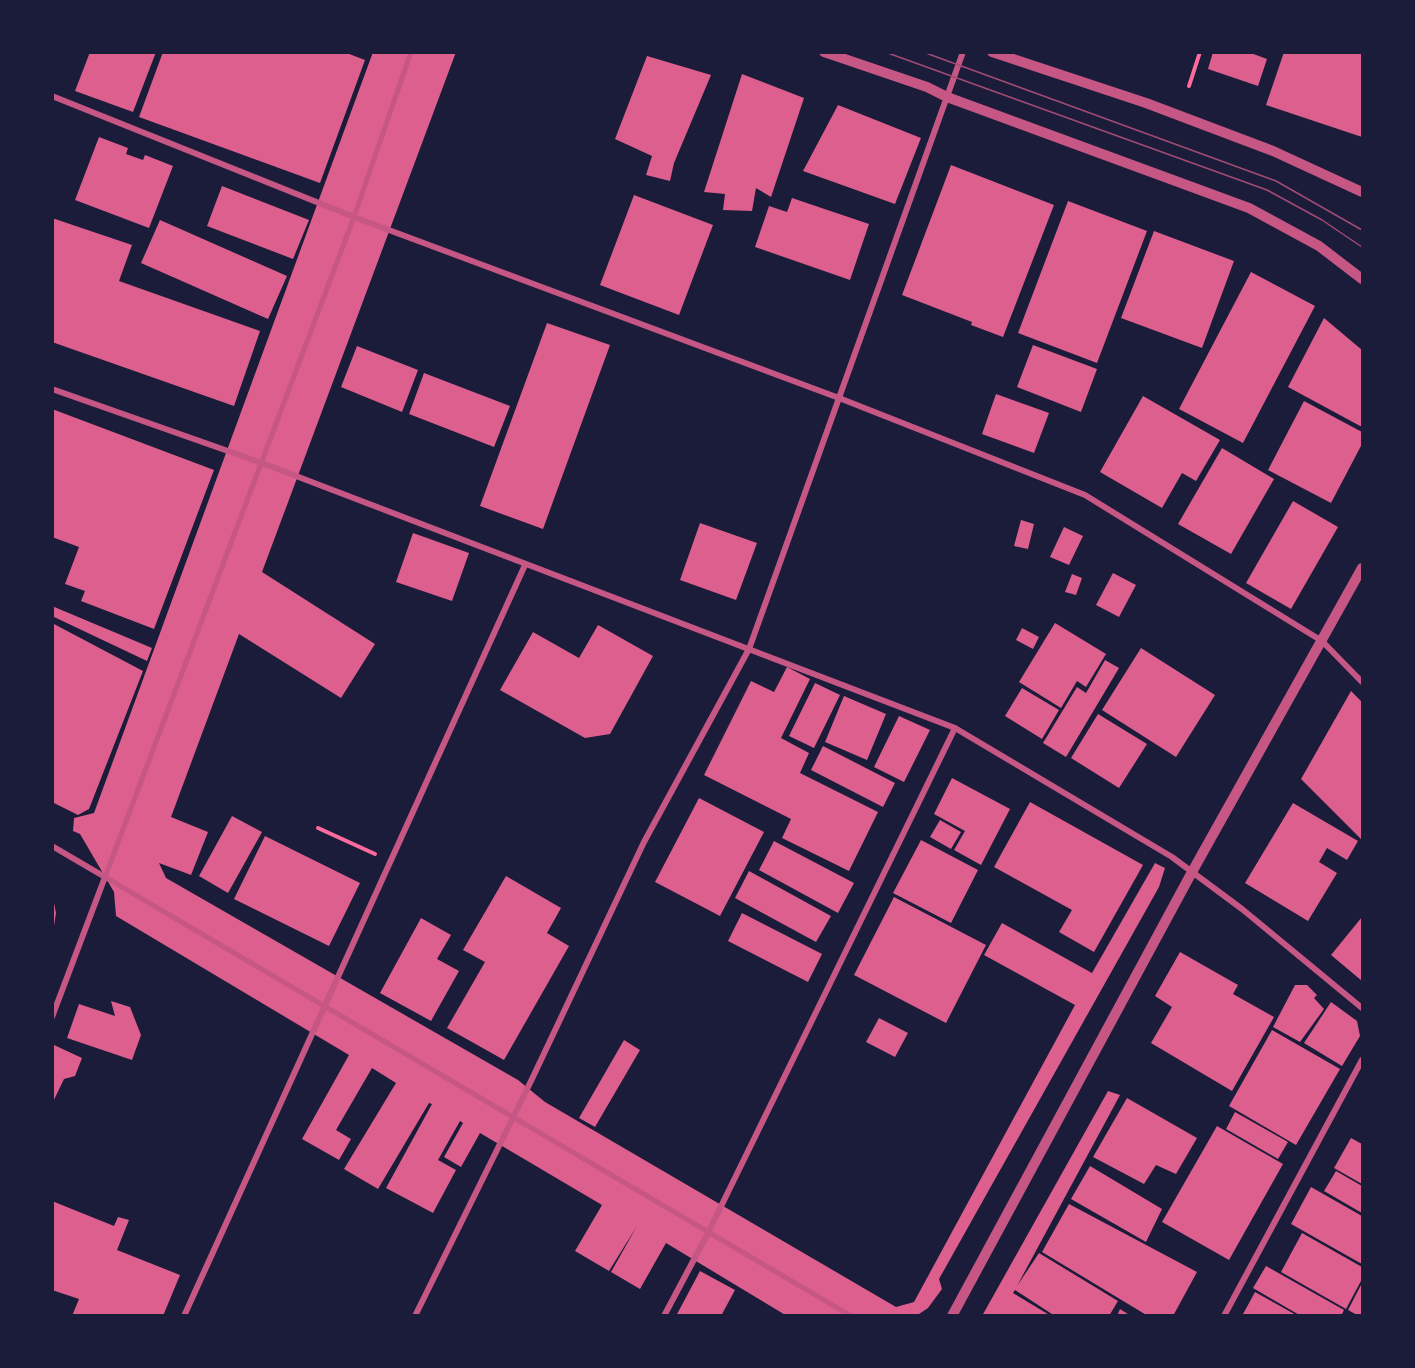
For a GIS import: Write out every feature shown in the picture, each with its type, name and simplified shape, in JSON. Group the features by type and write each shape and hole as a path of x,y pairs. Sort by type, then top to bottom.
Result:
{"street":[{"path":"52,1017 354,217 411,52"},
{"path":"824,52 927,87 947,97 1249,208 1319,246 1362,279"},
{"path":"415,1316 644,842 748,649 963,52"},
{"path":"992,52 1146,103 1241,139 1362,192"},
{"path":"52,96 354,217 839,398 1085,495 1322,641 1362,682"},
{"path":"52,388 262,463 525,566 956,728 1192,872 1242,909 1362,1008"},
{"path":"184,1316 525,566"},
{"path":"952,1316 1192,872 1362,568"},
{"path":"663,1316 708,1233 956,728"},
{"path":"52,846 851,1316"},
{"path":"1224,1316 1362,1060"}],"path":[{"path":"1189,86 1200,52"},
{"path":"318,828 391,862"}],"building":[{"path":"90,52 156,52 133,112 75,91"},
{"path":"163,52 344,52 365,60 320,183 139,117"},
{"path":"373,52 456,52 262,572 375,644 341,698 239,634 171,817 208,832 191,875 159,863 166,878 518,1080 545,1102 896,1307 914,1302 1075,1005 984,955 1002,923 1092,973 1155,863 1165,868 1159,887 939,1279 942,1289 928,1308 916,1316 787,1316 666,1243 640,1289 611,1272 637,1226 609,1271 575,1251 602,1205 480,1133 461,1167 444,1157 463,1123 460,1121 438,1160 456,1170 433,1213 386,1188 432,1104 429,1103 378,1189 344,1169 396,1083 372,1068 336,1130 351,1139 339,1160 302,1139 349,1055 116,916 114,892 80,834 73,831 74,818 94,813"},
{"path":"1213,52 1248,52 1267,59 1258,86 1208,69"},
{"path":"1284,52 1362,52 1362,137 1266,105"},
{"path":"647,56 711,75 674,163 670,181 646,175 652,156 615,139"},
{"path":"742,74 804,98 771,197 756,188 752,211 723,210 725,194 704,192"},
{"path":"838,105 921,138 895,204 803,171"},
{"path":"99,137 128,148 126,154 143,160 145,155 173,166 149,228 75,200"},
{"path":"951,165 1054,205 1003,337 971,325 972,322 902,295"},
{"path":"222,186 309,220 293,259 207,226"},
{"path":"634,195 713,225 679,315 600,285"},
{"path":"792,198 869,224 850,280 755,247 769,206 787,212"},
{"path":"1068,201 1147,231 1097,363 1018,333"},
{"path":"52,218 132,245 119,281 260,331 234,406 52,342"},
{"path":"160,220 287,276 268,319 141,263"},
{"path":"1154,231 1234,261 1202,348 1121,318"},
{"path":"1251,272 1315,306 1243,443 1179,409"},
{"path":"1324,318 1362,350 1362,427 1288,387"},
{"path":"547,323 610,345 543,529 480,506"},
{"path":"1033,345 1097,369 1081,412 1017,387"},
{"path":"357,346 418,370 402,412 341,387"},
{"path":"424,373 510,406 494,447 409,414"},
{"path":"996,394 1049,413 1034,453 982,434"},
{"path":"1143,396 1220,440 1196,481 1182,473 1162,508 1100,472"},
{"path":"1304,401 1362,432 1362,444 1331,503 1268,470"},
{"path":"52,409 214,470 154,629 81,601 85,591 65,584 79,547 52,537"},
{"path":"1222,448 1274,479 1231,554 1178,524"},
{"path":"1293,501 1338,527 1291,609 1246,583"},
{"path":"1021,520 1034,524 1028,549 1014,546"},
{"path":"700,523 757,543 736,600 680,580"},
{"path":"1064,527 1083,536 1069,565 1050,557"},
{"path":"413,533 469,553 452,601 396,582"},
{"path":"1113,573 1136,585 1119,617 1096,605"},
{"path":"1072,574 1082,578 1076,595 1065,592"},
{"path":"52,606 152,648 147,661 52,616"},
{"path":"52,623 143,671 89,809 78,815 52,802"},
{"path":"1055,623 1106,654 1086,687 1077,681 1061,708 1019,682"},
{"path":"598,625 653,656 610,734 585,738 500,690 533,632 579,658"},
{"path":"1022,628 1039,637 1033,649 1016,640"},
{"path":"1141,648 1215,695 1176,757 1102,710"},
{"path":"1105,660 1119,668 1066,757 1043,743 1077,687 1086,693"},
{"path":"787,667 810,679 781,738 809,753 800,773 878,812 849,871 782,838 791,819 704,775 751,681 774,692"},
{"path":"815,683 840,695 814,748 789,736"},
{"path":"1022,688 1059,710 1042,739 1005,716"},
{"path":"1351,691 1362,702 1362,840 1301,779"},
{"path":"844,696 886,714 867,760 825,742"},
{"path":"1098,714 1147,744 1119,788 1071,758"},
{"path":"899,716 930,730 904,782 874,767"},
{"path":"823,746 895,783 883,807 811,770"},
{"path":"952,778 1010,809 981,865 954,850 965,831 934,814"},
{"path":"699,798 764,832 720,916 655,882"},
{"path":"1030,802 1143,865 1094,952 1059,932 1072,910 994,867"},
{"path":"1293,803 1358,841 1347,860 1327,848 1319,862 1337,873 1308,921 1245,883"},
{"path":"232,816 262,832 228,893 199,876"},
{"path":"940,820 961,832 951,849 930,837"},
{"path":"265,836 360,883 329,946 234,899"},
{"path":"921,840 978,870 951,923 893,893"},
{"path":"774,841 854,883 838,913 759,870"},
{"path":"749,871 831,916 816,942 735,898"},
{"path":"506,876 561,908 547,933 569,946 504,1060 447,1028 485,962 463,950"},
{"path":"894,897 986,945 946,1023 854,975"},
{"path":"53,898 56,913 54,926 52,926"},
{"path":"742,913 822,954 808,982 728,941"},
{"path":"1362,917 1362,981 1331,955"},
{"path":"421,918 451,935 437,959 459,971 431,1021 380,993"},
{"path":"1180,952 1238,985 1233,994 1274,1017 1232,1091 1151,1043 1172,1007 1155,996"},
{"path":"1295,985 1307,985 1317,995 1314,998 1324,1009 1300,1042 1273,1027"},
{"path":"111,1001 130,1007 141,1035 132,1060 67,1038 79,1004 115,1016"},
{"path":"1331,1002 1357,1021 1360,1036 1342,1066 1304,1043"},
{"path":"879,1018 908,1033 895,1057 866,1042"},
{"path":"1272,1030 1340,1069 1296,1145 1229,1106"},
{"path":"624,1040 640,1050 595,1127 579,1118"},
{"path":"54,1045 82,1058 75,1076 64,1079 52,1104"},
{"path":"1108,1091 1120,1095 1017,1286 1039,1253 1118,1301 1109,1316 1055,1316 1015,1290 1013,1293 1051,1316 982,1316"},
{"path":"1127,1098 1197,1138 1176,1174 1156,1165 1144,1184 1093,1157"},
{"path":"1235,1112 1288,1142 1278,1159 1226,1129"},
{"path":"1217,1126 1283,1164 1229,1260 1162,1222"},
{"path":"1351,1138 1362,1144 1362,1184 1334,1168"},
{"path":"1090,1166 1162,1209 1146,1242 1071,1199"},
{"path":"1336,1171 1362,1186 1362,1213 1324,1191"},
{"path":"1311,1187 1362,1216 1362,1264 1291,1224"},
{"path":"52,1201 114,1226 118,1217 129,1220 117,1250 180,1275 163,1316 72,1316 79,1299 52,1290"},
{"path":"1069,1204 1197,1272 1173,1316 1148,1316 1042,1252"},
{"path":"1302,1233 1362,1267 1362,1279 1346,1309 1281,1272"},
{"path":"1266,1266 1344,1310 1341,1316 1301,1316 1253,1288"},
{"path":"700,1271 735,1290 721,1316 676,1316"},
{"path":"1362,1283 1362,1316 1359,1316 1348,1310"},
{"path":"1255,1292 1298,1316 1242,1316"},
{"path":"1120,1309 1131,1316 1117,1316"}],"tram line":[{"path":"885,52 1267,190 1322,220 1362,247"},
{"path":"923,52 1276,181 1362,230"}]}
